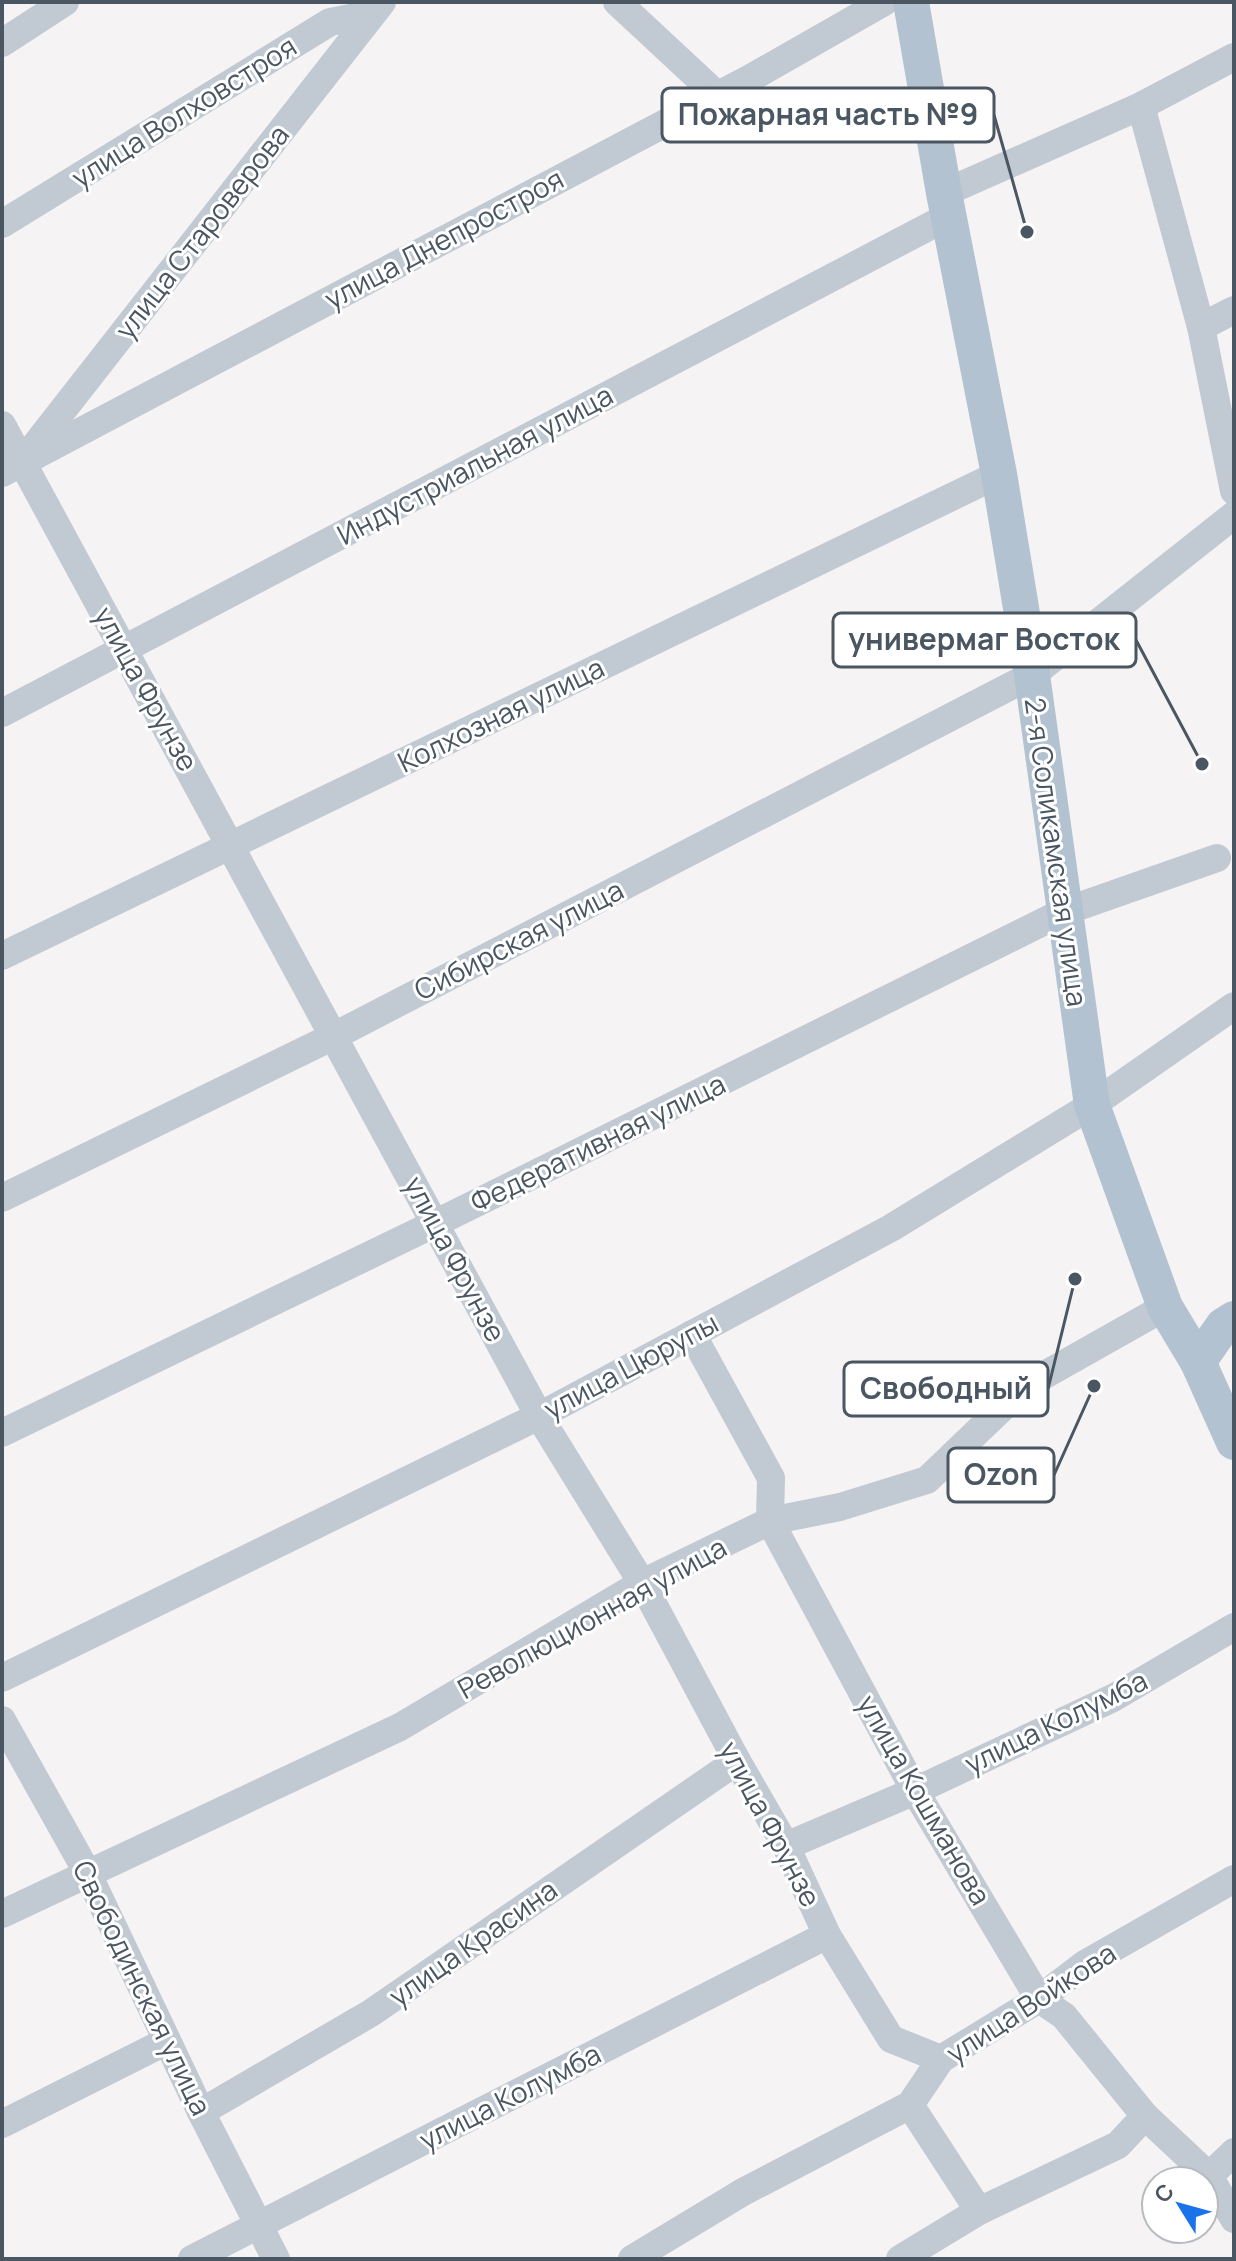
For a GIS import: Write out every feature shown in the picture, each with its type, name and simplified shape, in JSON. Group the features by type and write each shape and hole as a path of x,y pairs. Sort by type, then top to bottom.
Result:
{"main road":[{"name":"2-я Соликамская улица","path":"911,2 946,204 999,474 1032,675 1092,1105 1165,1307 1198,1362 1234,1442"},
{"path":"1198,1362 1223,1326 1234,1319"}],"street":[{"path":"2,43 65,2"},
{"path":"617,2 716,94"},
{"name":"улица Днепростроя","path":"12,467 749,79 884,2"},
{"name":"улица Волховстроя","path":"2,224 330,22 376,8"},
{"name":"улица Староверова","path":"12,467 376,8"},
{"name":"Индустриальная улица","path":"2,713 124,650 946,204 1234,57"},
{"path":"1141,106 1201,327 1234,491"},
{"path":"1201,327 1234,310"},
{"name":"улица Фрунзе","path":"2,425 12,467 124,650 539,1416 642,1583 786,1846 827,1935 891,2039 941,2059"},
{"name":"Колхозная улица","path":"2,956 999,474"},
{"name":"Сибирская улица","path":"2,1198 334,1036 1032,675 1234,515"},
{"name":"Федеративная улица","path":"2,1433 436,1223 1063,912 1217,858"},
{"name":"улица Цюрупы","path":"2,1678 539,1416 891,1228 1092,1105 1234,1006"},
{"name":"Революционная улица","path":"2,1914 400,1727 642,1583 770,1521 840,1507 927,1480 1025,1386 1165,1307"},
{"name":"улица Кошманова","path":"692,1334 771,1478 770,1521 915,1791 1039,1999 1064,2016 1145,2116 1197,2165"},
{"name":"улица Колумба","path":"786,1846 915,1791 1113,1698 1234,1627"},
{"name":"Свободинская улица","path":"2,1720 87,1872 201,2112 276,2259"},
{"name":"улица Красина","path":"201,2112 371,2013 737,1761"},
{"name":"улица Войкова","path":"632,2259 743,2192 910,2105 941,2059 1039,1999 1085,1964 1234,1879"},
{"name":"улица Колумба","path":"192,2259 827,1935"},
{"path":"2,2124 167,2041"},
{"path":"910,2105 979,2211"},
{"path":"900,2259 979,2211 1118,2145 1145,2116"},
{"name":"улица Кошманова","path":"1220,2195 1234,2219"}],"place":[{"name":"Пожарная часть №9","path":"1027,232"},
{"name":"универмаг Восток","path":"1202,764"},
{"name":"Свободный","path":"1075,1279"},
{"name":"Ozon","path":"1094,1386"}]}
